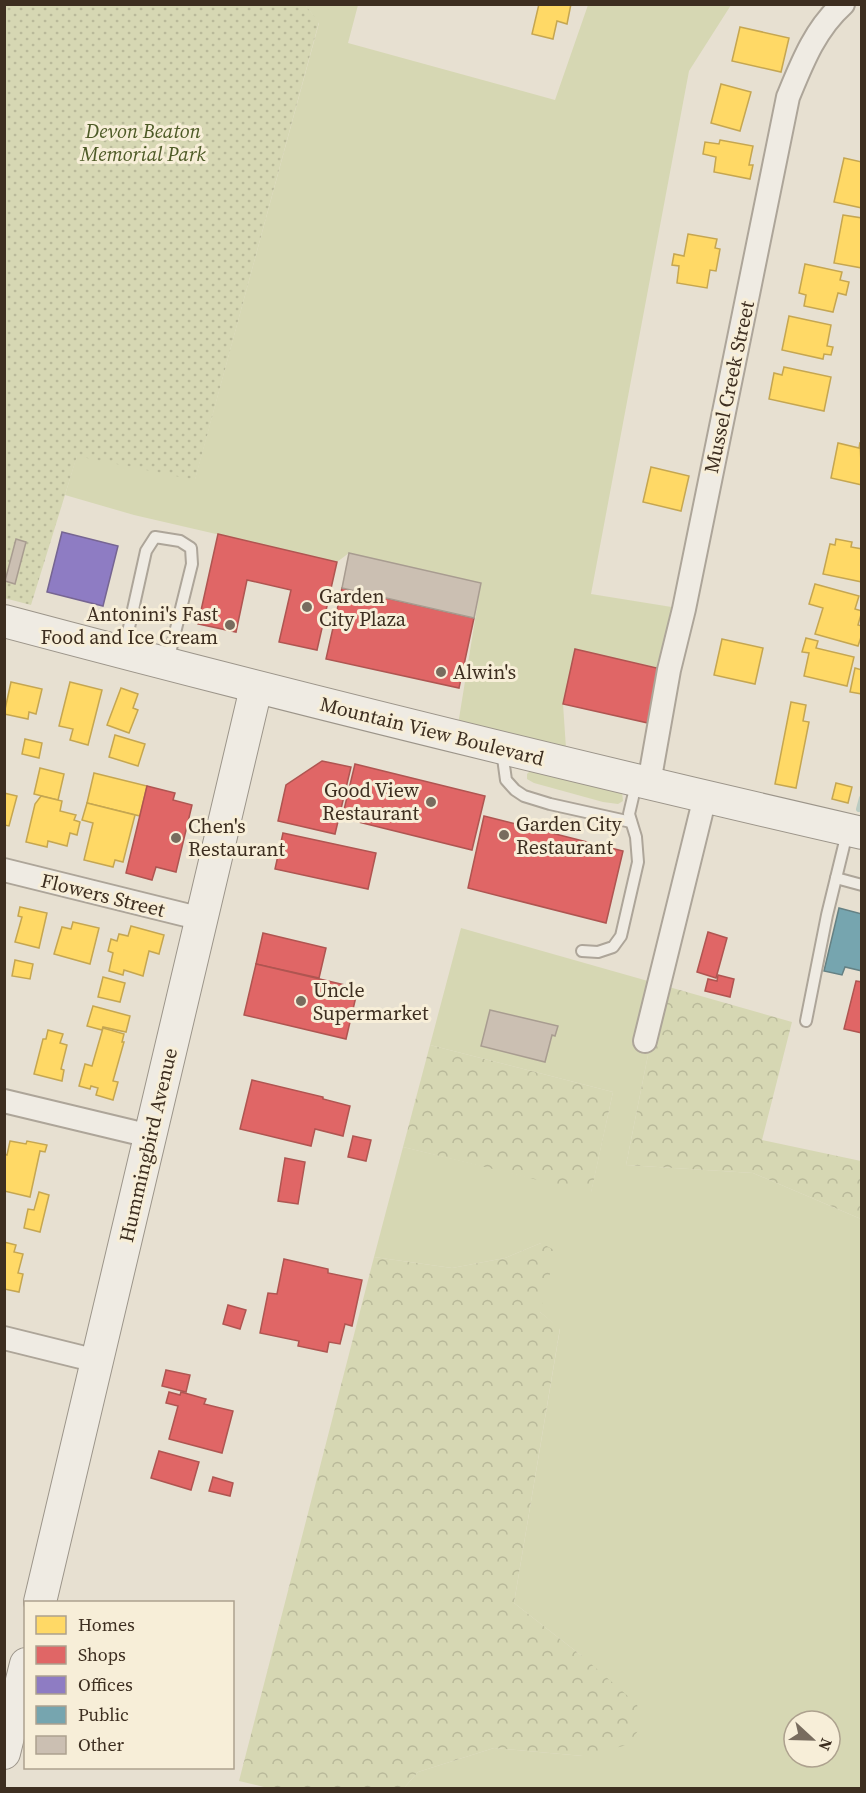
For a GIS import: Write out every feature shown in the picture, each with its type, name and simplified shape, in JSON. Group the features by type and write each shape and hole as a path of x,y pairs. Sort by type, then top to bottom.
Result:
{"street":[{"name":"Mussel Creek Street","path":"643,782 684,609 788,98 805,54 830,16 843,4"},
{"name":"Mountain View Boulevard","path":"4,621 256,688 855,831"},
{"name":"Hummingbird Avenue","path":"40,1601 256,688"},
{"path":"645,1041 705,797"},
{"name":"Flowers Street","path":"4,870 202,919"},
{"path":"4,1101 150,1136"},
{"path":"4,1338 97,1361"},
{"path":"5,1753 24,1672"}],"lane":[{"path":"124,653 146,551 154,537 180,541 191,548 192,564 167,664"},
{"path":"502,748 506,780 524,796 631,822"},
{"path":"582,951 598,952 613,947 621,936 638,862 636,837 629,814 643,782"},
{"path":"806,1021 836,878 855,831"},
{"path":"836,878 861,885"}],"green space":[{"name":"Devon Beaton Memorial Park","path":"4,5 305,5 319,22 195,480 77,456 31,605 4,598"},
{"path":"305,5 358,5 348,43 555,100 588,5 731,5 689,71 591,594 684,609 669,670 575,650 563,704 567,763 456,737 481,583 349,553 337,562 134,515 65,495 77,455 195,479 319,23"},
{"path":"530,771 622,792 623,801 618,804 603,802 534,783 527,779"},
{"path":"461,928 662,985 626,1165 753,1173 861,1219 861,1788 404,1788 418,1772 494,1748 583,1756 582,1656 514,1603 560,1329 540,1312 541,1243 505,1258 452,1268 374,1257 403,1147 591,1192 613,1092 430,1045"},
{"path":"662,985 792,1022 762,1140 861,1161 861,1219 753,1173 626,1165"},
{"path":"430,1045 613,1092 591,1193 403,1147"},
{"path":"541,1243 556,1251 540,1312 560,1328 514,1603 582,1656 637,1704 641,1727 627,1745 583,1756 494,1748 418,1772 404,1788 268,1788 239,1781 374,1257 452,1268 505,1258"}],"building: Homes":[{"path":"539,4 571,4 567,24 557,21 553,39 532,34"},
{"path":"740,27 789,38 781,72 732,61"},
{"path":"721,84 751,92 740,131 711,123"},
{"path":"720,140 753,146 749,165 753,165 750,179 714,172 716,157 703,154 705,142 719,144"},
{"path":"844,158 862,162 862,208 834,202"},
{"path":"843,215 862,218 862,268 834,263"},
{"path":"688,234 717,239 715,248 720,249 716,271 710,270 707,288 677,283 679,266 672,265 674,254 684,256"},
{"path":"805,264 842,272 840,280 849,282 846,295 838,293 833,312 804,306 806,295 799,293"},
{"path":"789,316 831,325 827,346 833,347 831,355 824,354 823,359 782,350"},
{"path":"784,367 831,377 824,411 769,399 774,373 782,375"},
{"path":"860,442 862,485 831,478 838,443 859,448"},
{"path":"651,467 689,476 681,511 643,502"},
{"path":"836,539 852,542 851,547 862,549 862,582 823,574 830,544 835,545"},
{"path":"815,584 859,596 855,609 862,611 858,625 862,626 862,634 858,646 815,634 823,608 809,604"},
{"path":"806,638 818,641 816,648 854,657 847,686 804,676 809,653 802,652"},
{"path":"722,639 763,648 755,684 714,675"},
{"path":"855,668 862,670 862,694 850,692"},
{"path":"11,682 42,689 36,714 29,712 28,719 4,714"},
{"path":"70,682 102,690 88,745 70,740 73,729 59,726"},
{"path":"121,688 138,694 133,708 138,710 129,733 107,725"},
{"path":"791,702 806,705 803,721 809,722 796,788 775,784"},
{"path":"115,735 145,744 138,766 109,757"},
{"path":"25,739 42,743 39,758 22,754"},
{"path":"40,768 64,774 58,800 34,794"},
{"path":"94,773 147,786 140,816 87,803"},
{"path":"836,783 852,787 848,803 832,799"},
{"path":"4,793 17,796 9,826 4,825"},
{"path":"41,796 62,801 60,811 76,815 74,820 80,822 77,835 70,833 67,846 48,841 47,847 26,842 35,804"},
{"path":"87,803 135,815 123,862 115,860 113,867 84,860 93,823 82,820"},
{"path":"20,907 47,913 39,948 15,942 22,917 18,916"},
{"path":"73,922 99,928 90,964 54,954 62,927 71,929"},
{"path":"131,926 164,935 159,954 149,951 143,976 124,970 123,975 109,971 113,953 108,951 111,939 117,941 119,934 128,936"},
{"path":"15,960 33,964 30,979 12,976"},
{"path":"103,977 125,983 120,1002 98,997"},
{"path":"93,1006 130,1016 126,1032 87,1026"},
{"path":"103,1028 124,1034 122,1042 124,1042 113,1081 118,1082 113,1100 96,1095 98,1088 91,1086 90,1089 79,1086 85,1064 92,1066"},
{"path":"48,1030 63,1034 60,1043 67,1045 61,1069 64,1070 62,1081 34,1074 43,1039 46,1039"},
{"path":"10,1141 26,1144 27,1141 47,1145 45,1152 40,1151 30,1197 4,1191 4,1154 7,1155"},
{"path":"39,1192 49,1195 40,1232 24,1228 28,1209 34,1210"},
{"path":"4,1242 16,1245 14,1252 23,1254 18,1273 23,1274 19,1292 4,1289"}],"building: Shops":[{"name":"Garden City Plaza","path":"218,534 337,562 317,650 279,642 291,590 247,580 236,632 198,624"},
{"path":"342,588 474,618 459,688 326,659"},
{"path":"575,649 661,669 648,723 563,704"},
{"path":"322,761 351,767 335,834 278,821 286,785"},
{"path":"355,764 485,796 472,850 342,818"},
{"path":"147,786 175,793 173,800 192,805 176,872 156,867 152,880 126,873"},
{"path":"484,816 623,851 606,923 468,888"},
{"path":"283,833 376,853 368,889 275,869"},
{"path":"708,932 727,938 716,978 697,972"},
{"path":"263,933 326,948 319,978 256,964"},
{"name":"Uncle Supermarket","path":"256,964 358,988 346,1039 244,1015"},
{"path":"718,975 734,979 730,997 705,991 708,979 717,981"},
{"path":"856,981 862,982 862,1033 844,1029"},
{"path":"252,1080 350,1106 343,1136 315,1129 311,1146 240,1129"},
{"path":"353,1136 371,1140 366,1161 348,1157"},
{"path":"285,1158 305,1162 298,1204 278,1201"},
{"path":"284,1259 328,1269 328,1273 362,1280 352,1326 345,1324 340,1344 329,1342 327,1352 298,1346 299,1341 260,1333 268,1293 277,1294"},
{"path":"228,1305 246,1310 240,1329 223,1324"},
{"path":"166,1370 190,1375 186,1392 162,1386"},
{"path":"169,1392 180,1395 181,1392 206,1399 204,1404 233,1411 222,1453 169,1439 178,1406 166,1403"},
{"path":"159,1451 199,1462 191,1490 151,1478"},
{"path":"213,1477 233,1483 230,1496 209,1491"}],"building: Offices":[{"path":"62,532 118,546 103,606 47,592"}],"building: Public":[{"path":"839,908 862,914 862,971 845,967 842,975 824,971"}],"building: Other":[{"path":"16,539 26,542 15,584 5,581"},
{"path":"349,553 481,583 474,618 342,588"},
{"path":"490,1010 558,1026 555,1036 552,1035 545,1062 481,1046"}],"waterway":[{"path":"859,809 862,798"}],"place":[{"name":"Garden City Plaza","path":"307,607"},
{"name":"Antonini's Fast Food and Ice Cream","path":"230,625"},
{"name":"Alwin's","path":"441,672"},
{"name":"Good View Restaurant","path":"431,802"},
{"name":"Garden City Restaurant","path":"504,835"},
{"name":"Chen's Restaurant","path":"176,838"},
{"name":"Uncle Supermarket","path":"301,1001"}]}
